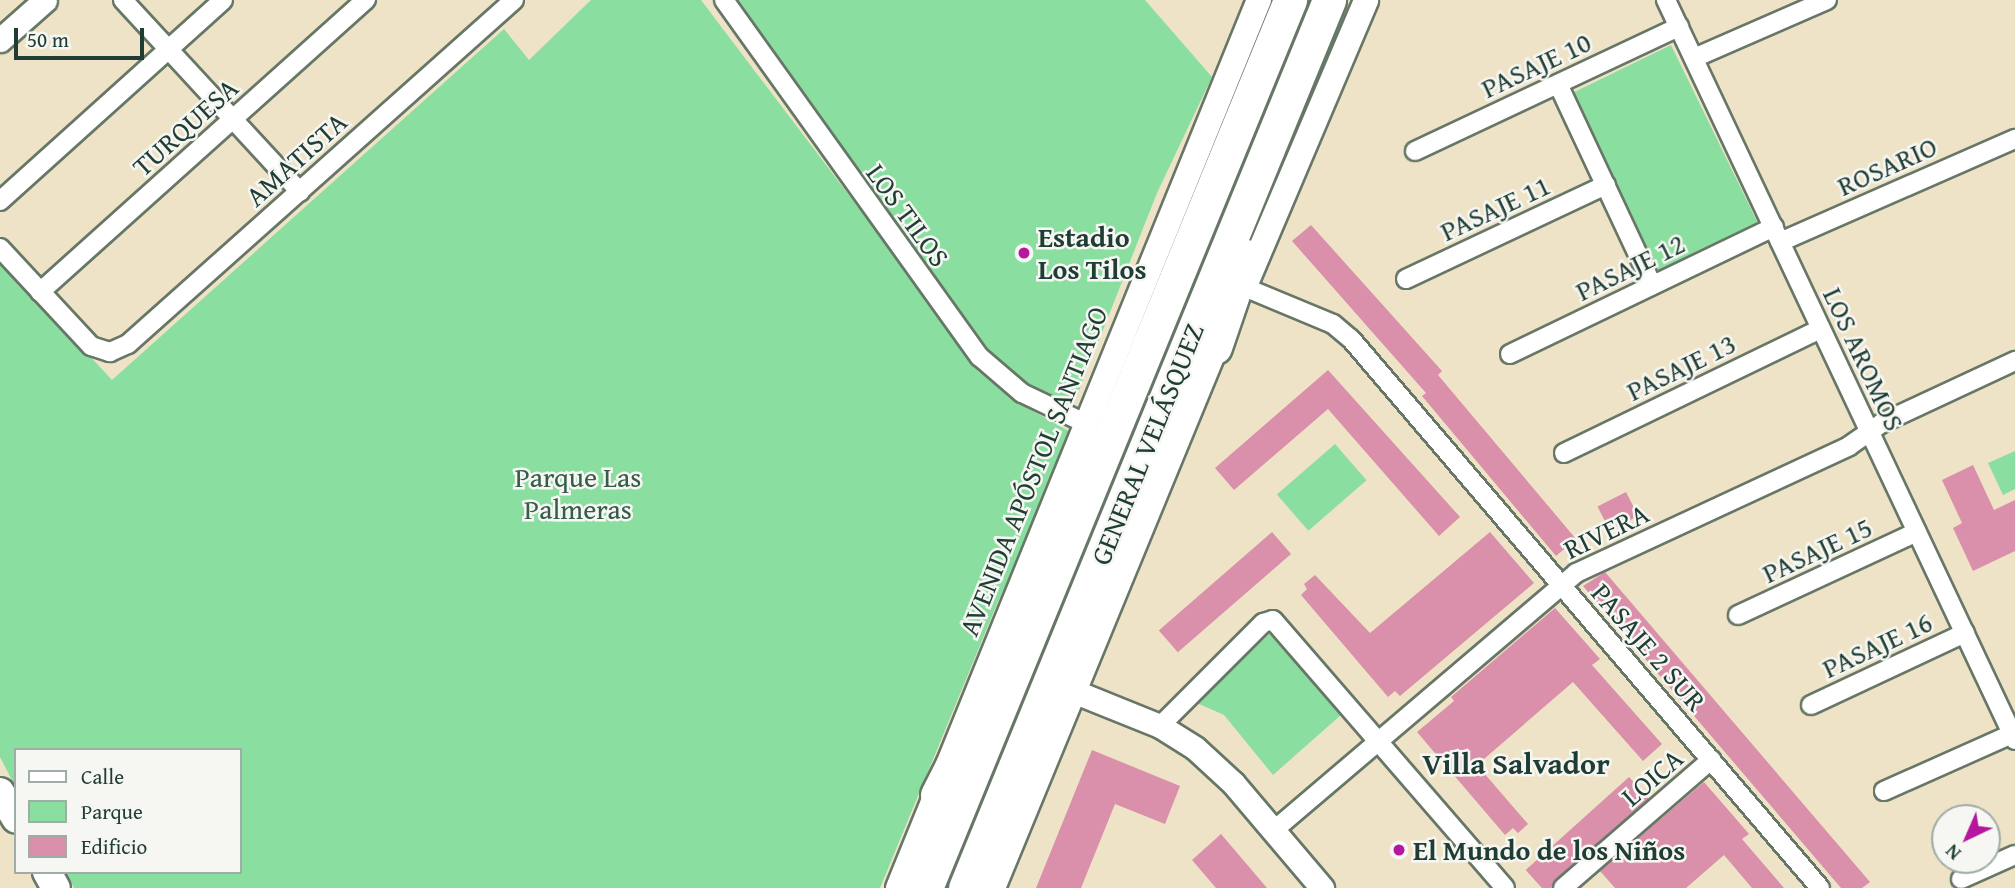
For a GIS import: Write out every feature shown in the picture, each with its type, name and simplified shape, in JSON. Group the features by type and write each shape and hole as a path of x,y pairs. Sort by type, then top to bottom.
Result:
{"highway":[{"path":"1255,84 1278,0"},
{"name":"GENERAL VELÁSQUEZ","path":"926,888 1290,0"},
{"name":"GENERAL VELÁSQUEZ","path":"987,887 1329,0"},
{"path":"1215,347 1314,38"},
{"path":"937,795 1080,513"}],"main road":[{"name":"AVENIDA APÓSTOL SANTIAGO","path":"898,888 1084,423 1259,0"},
{"path":"987,887 1073,691 1215,347 1244,287 1366,0"},
{"path":"0,792 14,816"}],"street":[{"path":"0,40 45,0"},
{"path":"123,0 300,192"},
{"path":"0,201 223,0"},
{"name":"TURQUESA","path":"40,292 366,0"},
{"name":"AMATISTA","path":"40,292 92,346 110,352 128,344 300,192 493,6 513,0"},
{"name":"LOS TILOS","path":"724,0 974,349 1022,393 1084,423"},
{"name":"LOS AROMOS","path":"1666,0 2013,737"},
{"path":"1694,58 1827,0"},
{"name":"PASAJE 10","path":"1415,151 1679,27"},
{"path":"1558,84 1653,285"},
{"name":"ROSARIO","path":"1777,234 2015,139"},
{"name":"PASAJE 11","path":"1406,279 1606,185"},
{"name":"PASAJE 12","path":"1510,354 1653,285 1777,234"},
{"path":"0,248 40,292"},
{"name":"PASAJE 2 SUR","path":"1244,287 1346,333 1821,888"},
{"name":"PASAJE 13","path":"1564,453 1821,328"},
{"name":"RIVERA","path":"1273,831 1561,584 1596,563 1849,446 1870,432 2015,361"},
{"name":"PASAJE 15","path":"1738,615 1917,532"},
{"path":"1160,726 1263,623 1273,620 1505,888"},
{"name":"PASAJE 16","path":"1811,705 1965,633"},
{"path":"1073,691 1160,726 1215,765 1322,888"},
{"path":"1884,792 2013,737"},
{"name":"LOICA","path":"1563,888 1711,760"},
{"path":"1961,879 2015,855"}],"green space":[{"name":"Parque Las Palmeras","path":"591,0 701,0 989,380 1017,402 1074,434 997,604 880,888 74,888 66,874 242,874 242,748 14,748 14,784 0,757 0,259 112,380 504,29 529,60"},
{"name":"Estadio Los Tilos","path":"738,0 1145,0 1212,77 1157,193 1075,401 1068,405 1028,386 986,348"},
{"path":"1671,45 1757,222 1657,271 1570,94"},
{"path":"1335,444 1366,480 1308,531 1277,495"},
{"path":"2015,451 2015,489 2003,495 1988,463"},
{"path":"1269,634 1342,714 1273,775 1224,715 1197,703"}],"building":[{"path":"1311,225 1442,371 1438,375 1576,539 1556,556 1422,396 1426,393 1292,241"},
{"path":"1328,370 1460,517 1439,536 1328,409 1234,490 1215,468"},
{"path":"1973,465 1994,510 2015,500 2015,551 1973,571 1953,528 1962,523 1942,480"},
{"path":"1626,492 1638,516 1610,531 1597,507"},
{"path":"1272,532 1291,554 1178,652 1159,630"},
{"path":"1490,532 1534,583 1400,696 1395,691 1388,697 1301,595 1307,589 1304,584 1315,575 1370,633"},
{"path":"1605,572 1870,882 1862,888 1841,888 1583,586"},
{"path":"1555,608 1600,659 1592,665 1662,744 1643,761 1573,682 1477,765 1528,824 1518,833 1513,828 1505,835 1417,732 1454,701 1451,697"},
{"path":"1092,750 1180,786 1165,824 1115,804 1081,888 1036,888"},
{"path":"1629,777 1649,799 1551,888 1542,888 1526,870"},
{"path":"1704,782 1749,834 1742,839 1784,888 1752,888 1724,855 1686,888 1615,888 1600,871"},
{"path":"1221,834 1267,888 1216,888 1192,860"}],"place":[{"name":"Estadio Los Tilos","path":"1024,253"},
{"name":"El Mundo de los Niños","path":"1399,850"}],"district":[{"name":"Villa Salvador","path":"1516,763"}]}
